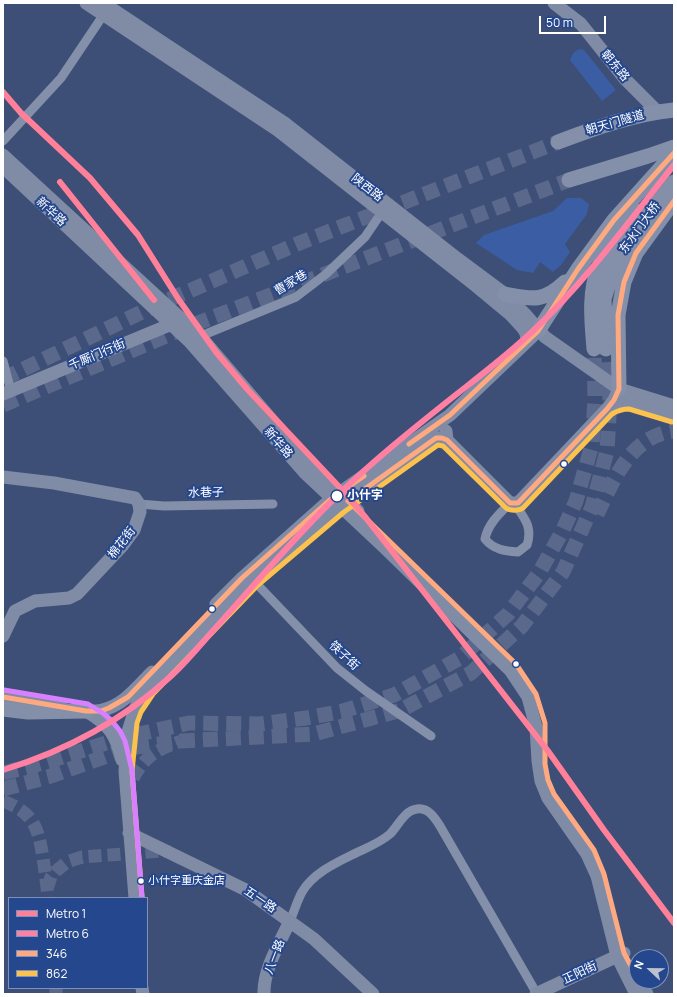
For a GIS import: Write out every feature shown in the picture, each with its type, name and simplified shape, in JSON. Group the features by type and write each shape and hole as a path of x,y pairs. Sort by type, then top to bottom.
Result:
{"main road":[{"name":"陕西路","path":"86,3 105,8 286,124 505,294 529,319 532,336"},
{"name":"朝东路","path":"554,3 581,24 625,79 658,112"},
{"name":"陕西路","path":"105,8 276,129 476,286 511,316 526,333 532,336 544,337 619,389 674,406"},
{"name":"朝天门隧道","path":"558,142 602,125 658,112 674,110"},
{"path":"569,180 674,146"},
{"path":"3,709 28,712 101,711 128,697 242,578 340,499 450,415 532,336 556,295 578,269 614,220 674,153"},
{"name":"新华路","path":"3,155 195,339 340,499 516,664 536,694 544,724 545,764 548,780 554,794 594,850 604,874 620,955 636,994"},
{"name":"东水门大桥","path":"606,350 592,313 594,286 598,268 611,242 674,160"},
{"name":"新华路","path":"3,167 177,322"},
{"name":"东水门大桥","path":"606,350 604,299 620,254 636,230 674,182"},
{"path":"135,897 125,771 128,732 134,709 147,690 178,656 253,580 340,499 436,438 447,440 512,503 518,503 614,400 619,389 606,350 618,316 624,282 636,253 674,201"},
{"path":"505,294 526,298 556,295"},
{"name":"千厮门行街","path":"7,392 177,322"},
{"path":"607,409 614,404 625,401 674,415"},
{"path":"447,440 445,426 450,415"},
{"path":"3,477 54,482 135,498 139,504"},
{"name":"棉花街","path":"3,636 15,611 35,601 70,598 77,594 123,545 134,530 140,512 139,504"},
{"path":"3,697 86,711 99,719 114,735 118,743 125,771"},
{"name":"五一路","path":"130,832 246,890 314,939 373,994"},
{"name":"八一路","path":"264,994 270,965 290,921"},
{"name":"新华路","path":"620,955 629,967"},
{"name":"正阳街","path":"536,994 620,955"}],"street":[{"path":"3,141 61,78 105,8"},
{"name":"曹家巷","path":"195,339 296,297 326,274 365,237 382,212"},
{"path":"3,361 7,392"},
{"path":"512,503 526,519 530,530 527,545 518,552 500,550 490,545 485,540 491,523 512,503"},
{"name":"水巷子","path":"139,504 164,506 273,504"},
{"name":"筷子街","path":"253,580 337,668 366,691 431,736"},
{"path":"290,921 302,892 315,876 326,868 376,843 390,834 409,812 416,808 426,810 434,816 440,826 536,994"}],"shaded area":[{"path":"580,49 584,50 616,90 602,101 570,60 574,53"},
{"path":"567,198 581,198 589,204 587,214 565,244 570,252 561,265 553,272 540,262 533,273 517,270 476,243 484,235 553,211"}],"tunnel":[{"path":"3,379 150,308 297,244 558,142"},
{"path":"3,405 185,328 569,180"},
{"path":"3,773 43,763 125,737 189,723 259,724 306,718 343,711 394,695 460,658 508,614 539,573 563,530 576,501 592,445 595,399 594,349"},
{"path":"3,789 48,777 129,748 181,741 314,734 401,710 471,673 522,626 563,572 592,507 607,451 610,400 606,349"},
{"path":"597,514 617,474 635,450 646,441 659,435 674,431"},
{"path":"126,796 134,776 142,764 152,755 181,741"},
{"path":"3,801 22,811 33,822 39,838 43,858 48,897"},
{"path":"47,889 51,877 56,871 67,862 82,857 163,851 170,852"},
{"path":"56,989 56,994"}],"metro line":[{"name":"1","path":"3,92 21,113 90,178 138,235 179,300 216,352 248,390 344,492 366,518 548,751 604,830 674,923"},
{"name":"6","path":"3,770 48,754 92,733 152,693 177,671 322,510 394,444 495,364 554,310 607,250 674,165"},
{"name":"1","path":"60,182 154,300"}],"transit line":[{"name":"346","path":"409,444 450,415 538,331 578,269 614,220 674,153"},
{"name":"346","path":"629,962 624,953 604,874 594,850 554,794 548,780 545,764 545,723 536,694 516,664 348,501 436,438 442,438 447,440 510,503 518,503 614,400 619,389 618,315 624,282 636,253 674,201"},
{"name":"862","path":"142,897 132,771 137,723 141,712 153,694 258,585 344,512 438,445 443,446 506,508 510,510 517,510 523,508 612,414 629,409 672,422"},
{"name":"346","path":"3,697 86,711 101,711 128,697 242,578 332,498 364,476"},
{"path":"4,690 88,704 104,714 120,731 125,741 132,770 142,897"}],"place":[{"name":"小什字","path":"337,496"},
{"name":"小什字重庆金店","path":"141,881"}]}
